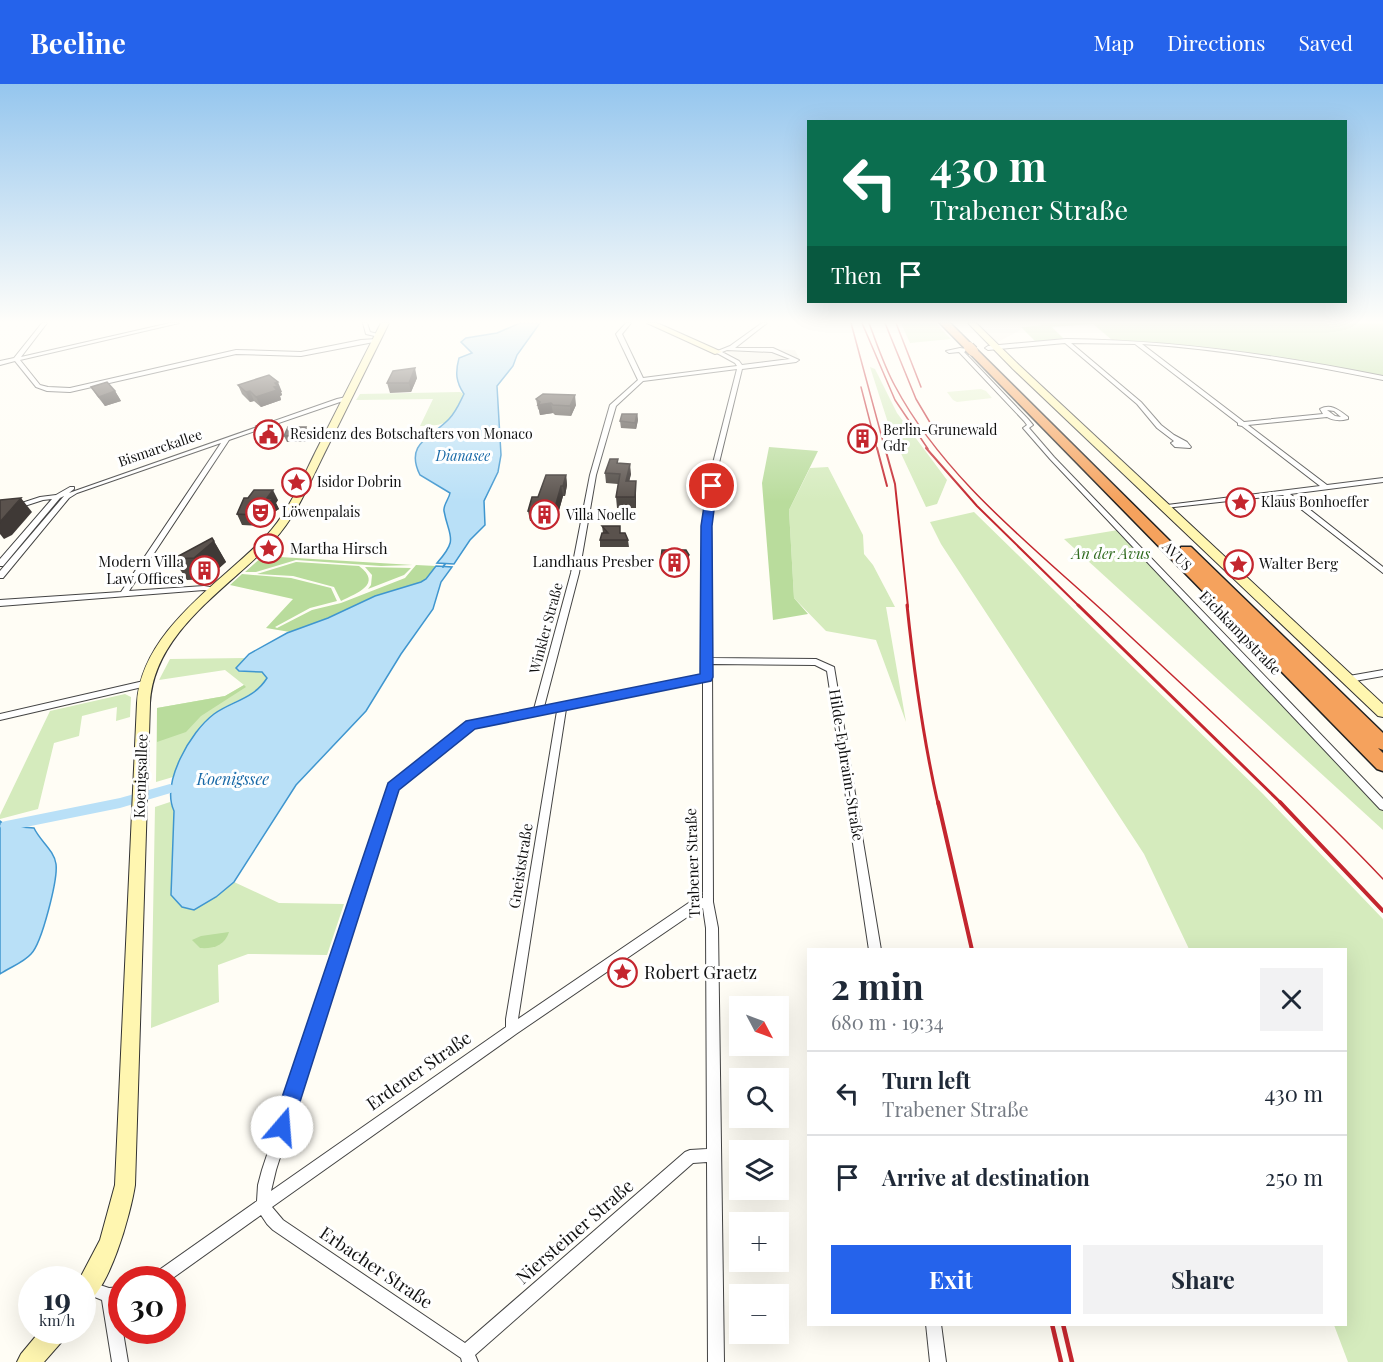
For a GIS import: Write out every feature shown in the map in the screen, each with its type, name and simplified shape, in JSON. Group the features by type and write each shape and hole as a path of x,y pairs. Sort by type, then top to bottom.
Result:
{"highway":[{"name":"AVUS","path":"1010,383 1383,766"},
{"name":"AVUS","path":"1012,383 1383,742"}],"main road":[{"name":"Koenigsallee","path":"96,1272 117,1224 125,1185 144,696 154,667 172,637 213,590 261,548 284,521 355,383"},
{"name":"Eichkampstraße","path":"1033,383 1383,712"},
{"path":"29,1362 45,1344"}],"street":[{"path":"35,383 47,389 69,390 101,383"},
{"name":"Winkler Straße","path":"538,711 574,573 593,475 613,405 638,383"},
{"name":"Trabener Straße","path":"716,1362 712,928 708,902 706,526 715,466 736,383"},
{"name":"Eichkampstraße","path":"1000,383 1030,425 1026,428 1052,458 1383,806"},
{"path":"1115,383 1139,403 1145,414 1178,441"},
{"path":"1187,383 1326,487"},
{"name":"Bismarckallee","path":"0,564 58,497 85,483 348,397"},
{"path":"1240,424 1326,414"},
{"path":"123,594 225,437"},
{"name":"Bismarckallee","path":"0,576 67,497 75,492 225,437"},
{"path":"1167,507 1383,480"},
{"path":"1285,492 1383,571"},
{"name":"Bismarckallee","path":"0,512 42,498 58,497"},
{"name":"Bismarckallee","path":"0,564 10,564"},
{"path":"0,603 204,588 213,590"},
{"name":"Hilde-Ephraim-Straße","path":"707,662 816,662 831,669 874,948"},
{"path":"1348,679 1383,673"},
{"path":"263,1205 263,1190 269,1170 393,787 471,725 707,677"},
{"path":"0,717 148,683"},
{"name":"Gneiststraße","path":"512,1030 562,706"},
{"name":"Erdener Straße","path":"177,1266 512,1030 697,904 708,902"},
{"name":"Niersteiner Straße","path":"468,1358 690,1157 715,1155"},
{"name":"Erbacher Straße","path":"263,1205 270,1219 278,1225 468,1358"},
{"path":"933,1326 938,1362"},
{"path":"119,1344 120,1362"}],"green space":[{"path":"875,383 882,383 897,413 947,480 937,504 926,507 891,432"},
{"path":"981,389 992,398 957,402 947,392"},
{"path":"460,392 464,394 449,420 431,426 420,426 433,399 356,400 360,394"},
{"path":"769,447 818,451 789,510 794,598 808,614 773,620 762,483"},
{"path":"828,467 863,535 864,554 873,565 895,607 886,607 906,722 876,640 826,631 794,598 789,510 810,468"},
{"path":"974,512 1263,794 1383,919 1383,1362 1348,1362 1334,1326 1347,1326 1347,948 1189,948 1144,854 941,544 930,522"},
{"name":"An der Avus","path":"1118,530 1383,810 1383,830 1064,539"},
{"path":"263,556 413,565 381,566 296,560 256,572 245,572"},
{"path":"296,562 359,566 366,572 369,578 368,583 360,591 341,601 334,587 293,576 257,574"},
{"path":"416,565 436,566 426,580 375,596 328,618 290,632 266,628 293,599 230,585 242,574 291,578 331,588 337,601 310,608 275,627 277,628 312,610 341,603 405,578"},
{"path":"365,567 411,568 404,575 368,589 372,575"},
{"path":"245,658 236,668 239,671 262,672 267,678 262,685 256,691 221,709 207,720 190,743 173,777 156,782 157,708 225,696 244,685 225,670 159,680 170,659"},
{"path":"244,685 246,687 201,716 186,732 157,742 157,708 225,696"},
{"path":"125,694 131,697 130,717 116,721 117,707 82,716 79,736 54,743 38,809 0,819 50,711"},
{"path":"170,802 174,811 171,895 182,907 194,910 216,897 234,882 279,903 344,904 327,955 248,954 218,965 219,1002 151,1028 155,807"},
{"path":"229,932 222,943 210,948 200,948 192,940 201,936"}],"water":[{"name":"Dianasee","path":"458,383 500,383 497,386 501,455 498,472 484,501 485,525 470,540 454,564 437,563 448,548 451,538 444,509 450,493 420,475 415,455 422,442 458,407 464,394"},
{"name":"Koenigssee","path":"436,566 452,567 441,582 433,609 401,654 366,711 296,785 234,882 216,897 194,910 182,907 171,895 174,811 171,787 187,745 205,722 214,714 256,691 267,678 262,672 239,671 236,668 249,654 287,633 328,618 375,596 421,582"},
{"path":"0,821 7,826 34,828 53,854 56,872 48,910 35,948 24,960 0,974"}],"building":[{"path":"108,383 115,391 99,397 91,387"},
{"path":"245,383 276,383 278,386 274,387 277,390 256,397 238,385"},
{"path":"543,394 575,395 570,406 551,403 538,405 540,402 536,399"},
{"path":"622,414 637,414 635,423 620,421"},
{"path":"272,420 279,426 262,432 256,426"},
{"path":"288,427 306,427 302,435 284,436"},
{"path":"610,459 618,459 617,463 630,464 626,481 636,481 635,497 616,497 620,474 605,473"},
{"path":"546,475 566,475 554,511 528,511 532,497 538,497"},
{"path":"254,490 273,490 267,498 274,499 261,507 254,515 237,514 244,498 248,498"},
{"path":"21,498 0,522 0,500"},
{"path":"602,526 620,526 620,533 625,533 628,540 600,540 602,533 608,533"},
{"path":"212,538 214,541 194,558 173,559"},
{"path":"662,550 686,550 689,555 685,559 661,558"}],"waterway":[{"path":"6,826 120,803 170,789"}],"tram line":[{"path":"894,383 916,421 940,453 996,514 1252,750 1383,879"},
{"path":"909,383 916,399 938,436"},
{"path":"919,383 921,387"}],"railway":[{"path":"867,383 885,449"},
{"path":"888,383 895,400 928,449"},
{"path":"861,387 877,449"},
{"path":"877,448 887,486"},
{"path":"885,448 895,484 908,607"},
{"path":"926,448 977,506 1080,607"},
{"path":"907,605 919,705 938,804"},
{"path":"1078,605 1281,803"},
{"path":"938,802 972,948"},
{"path":"1281,803 1383,911"},
{"path":"1052,1326 1061,1362"},
{"path":"1063,1326 1072,1362"}],"place":[{"name":"Residenz des Botschafters von Monaco","path":"269,434"},
{"name":"Berlin-Grunewald Gdr","path":"862,438"},
{"name":"Isidor Dobrin","path":"296,482"},
{"name":"Klaus Bonhoeffer","path":"1240,502"},
{"name":"Löwenpalais","path":"261,512"},
{"name":"Villa Noelle","path":"545,515"},
{"name":"Martha Hirsch","path":"269,549"},
{"name":"Landhaus Presber","path":"675,562"},
{"name":"Walter Berg","path":"1238,564"},
{"name":"Modern Villa Law Offices","path":"205,571"},
{"name":"Robert Graetz","path":"623,973"}],"route":[{"path":"282,1127 393,787 471,725 707,677 706,526 712,486"}]}
